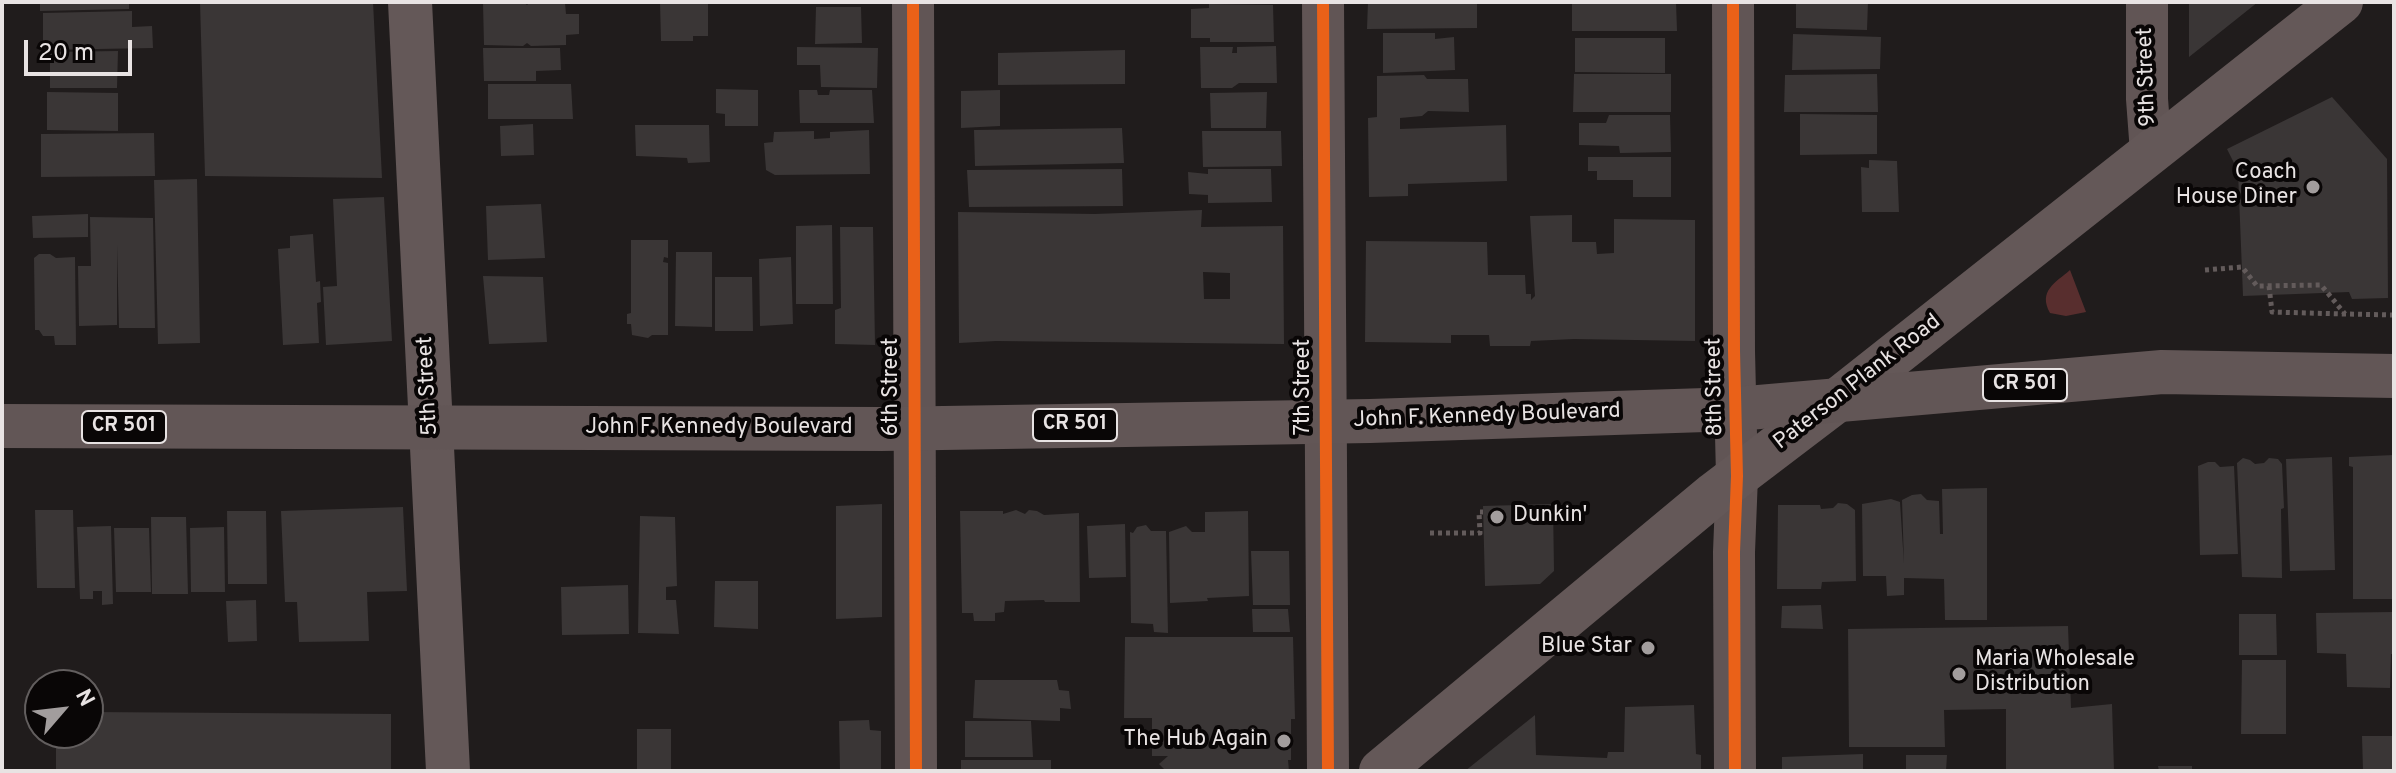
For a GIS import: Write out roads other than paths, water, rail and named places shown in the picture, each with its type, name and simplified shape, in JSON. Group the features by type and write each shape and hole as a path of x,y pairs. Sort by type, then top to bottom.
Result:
{"main road":[{"name":"5th Street","path":"410,2 448,771"},
{"name":"Paterson Plank Road","path":"1381,771 1737,476 2341,2"},
{"name":"John F. Kennedy Boulevard","path":"2,426 913,428 1324,422 1736,409 2162,372 2394,376"}],"street":[{"name":"6th Street","path":"913,2 916,771"},
{"name":"7th Street","path":"1323,2 1328,771"},
{"name":"8th Street","path":"1733,2 1737,476 1734,552 1735,771"},
{"name":"9th Street","path":"2147,2 2147,99 2151,152"}],"place":[{"name":"Coach House Diner","path":"2313,187"},
{"name":"Dunkin'","path":"1497,517"},
{"name":"Blue Star","path":"1648,648"},
{"name":"Maria Wholesale Distribution","path":"1959,674"},
{"name":"The Hub Again","path":"1284,741"}]}
